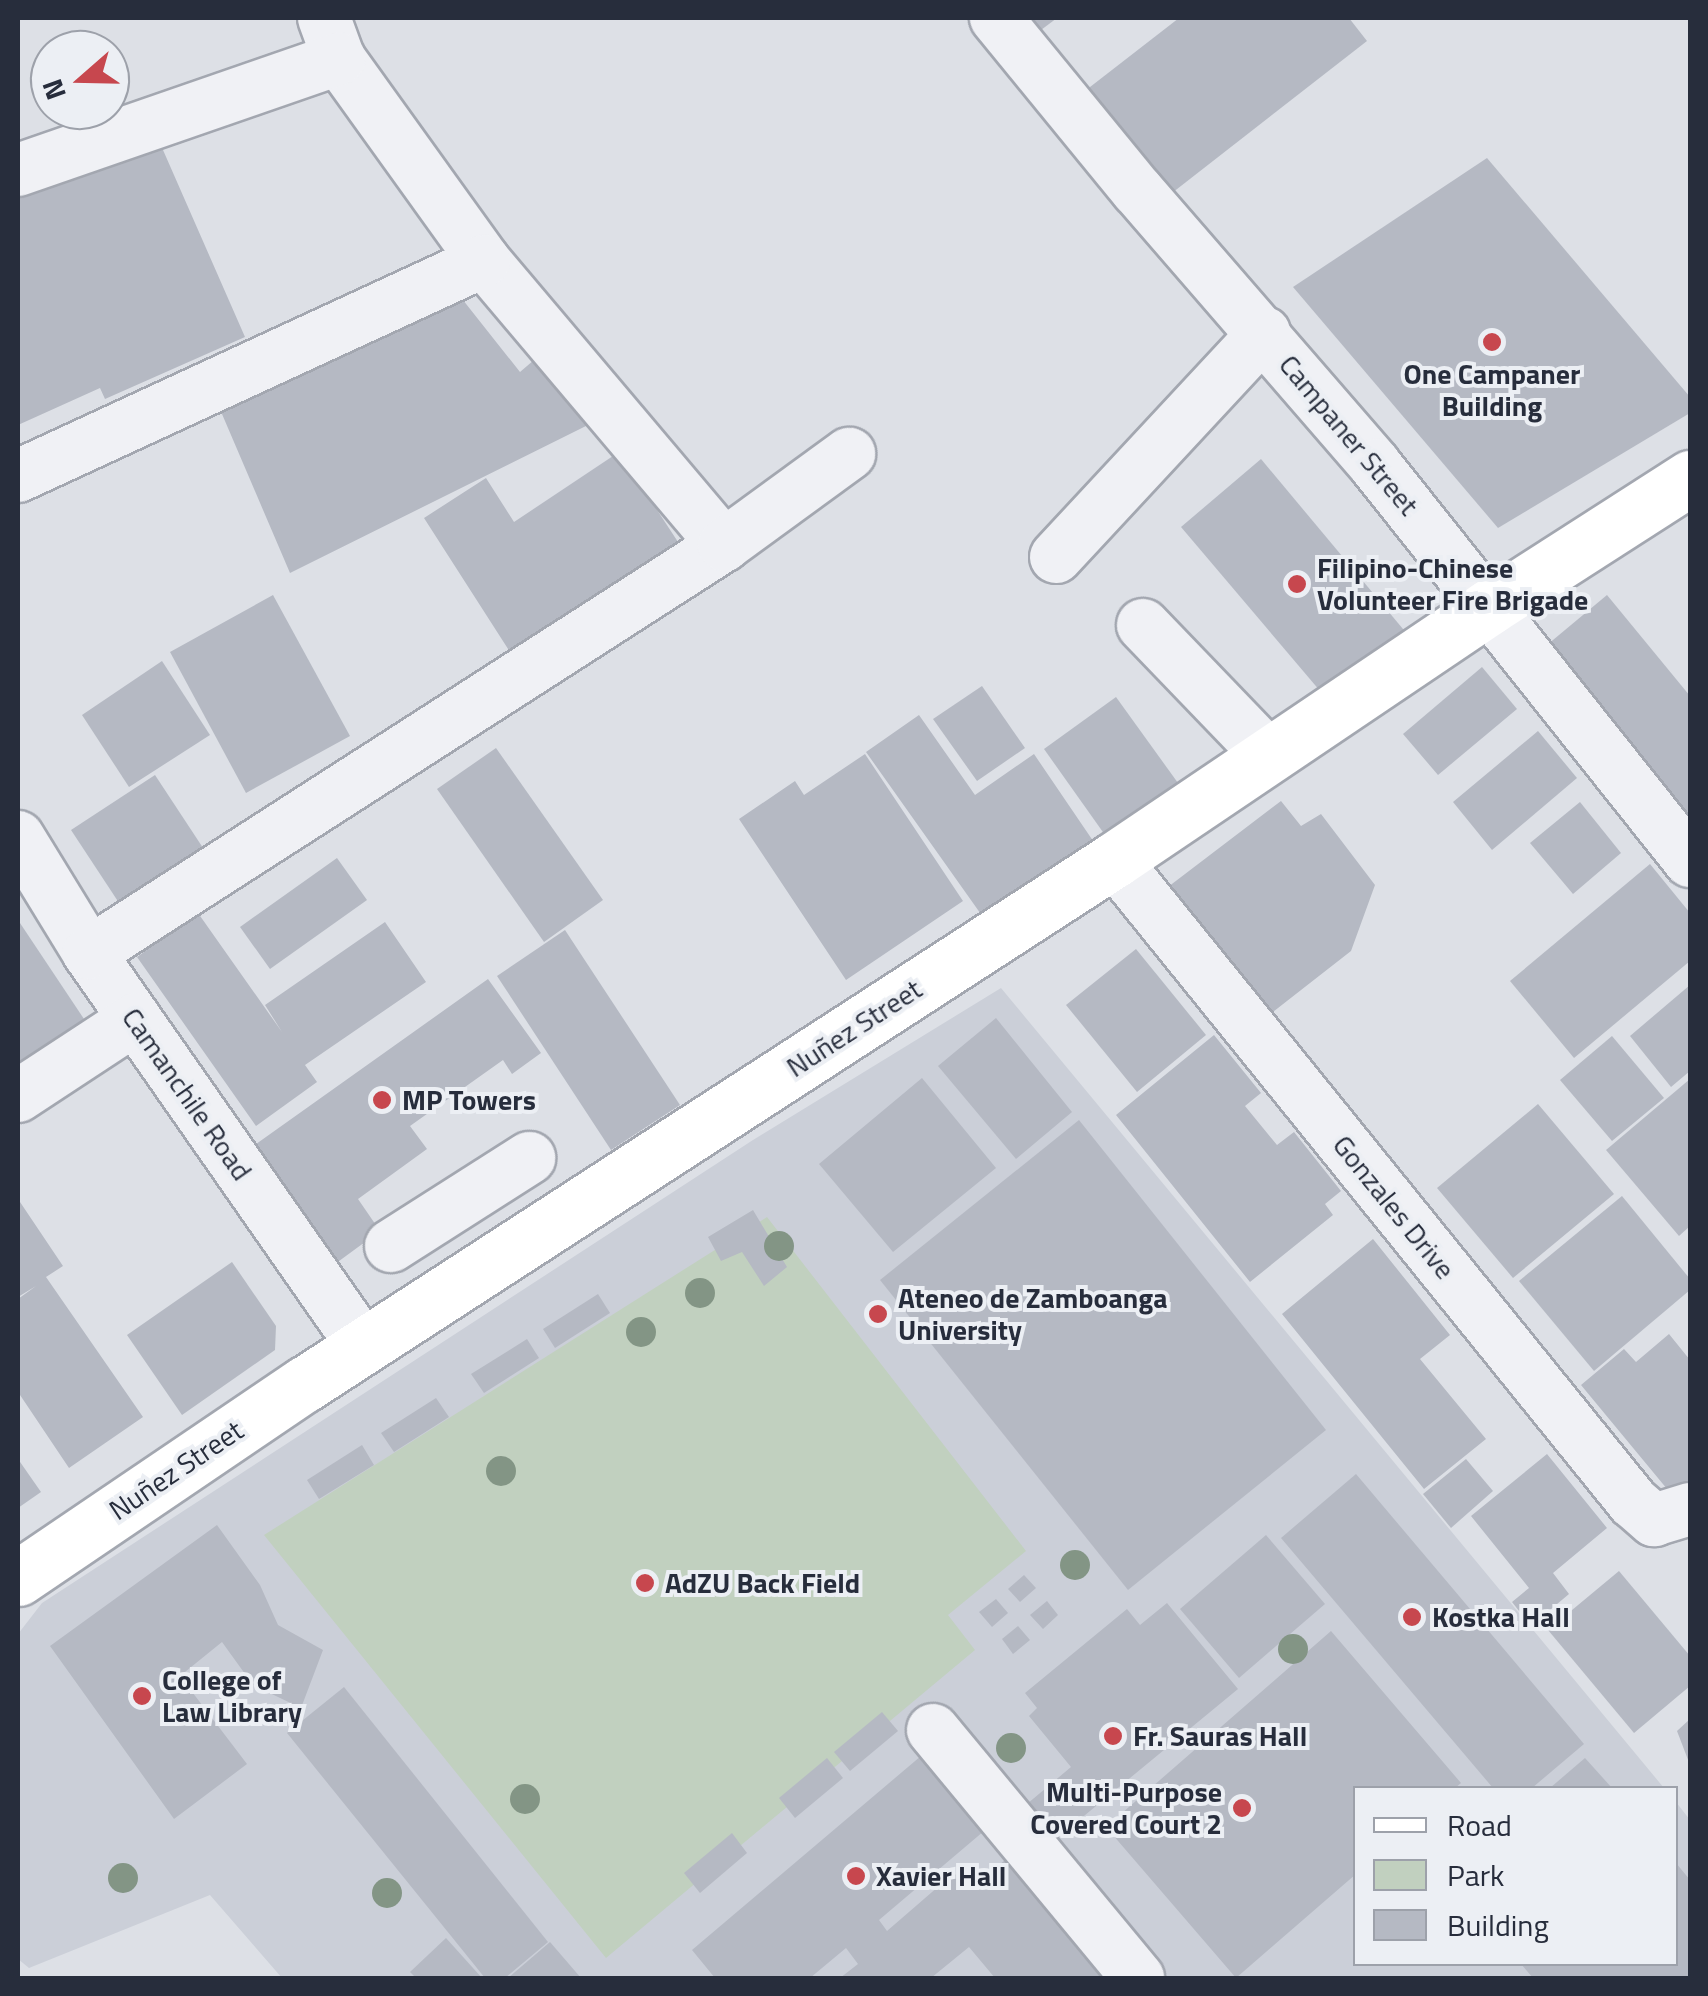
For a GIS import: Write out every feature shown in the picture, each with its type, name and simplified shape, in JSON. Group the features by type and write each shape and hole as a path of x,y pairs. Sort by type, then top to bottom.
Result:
{"main road":[{"name":"Nuñez Street","path":"18,1578 364,1346 1114,860 1489,607 1690,478"}],"street":[{"name":"Campaner Street","path":"996,18 1137,190 1264,332 1690,861"},
{"path":"18,170 331,38 484,262 724,544"},
{"path":"18,476 484,262"},
{"path":"1056,557 1264,332"},
{"path":"90,953 724,544 849,454"},
{"path":"1143,625 1268,755"},
{"name":"Camanchile Road","path":"18,837 90,953 364,1346"},
{"name":"Gonzales Drive","path":"1114,860 1633,1502 1654,1520 1690,1509"},
{"path":"18,1096 135,1019"},
{"path":"392,1246 528,1158"},
{"path":"482,1187 518,1247"},
{"path":"933,1730 1138,1978"}],"shaded area":[{"name":"Ateneo de Zamboanga University","path":"1001,988 1662,1786 1353,1786 1353,1966 1678,1966 1678,1805 1690,1820 1690,1978 282,1978 210,1895 29,1968 18,1959 18,1634 42,1603 753,1140"}],"green space":[{"name":"AdZU Back Field","path":"767,1217 1026,1551 948,1615 975,1650 606,1958 264,1535"}],"building":[{"path":"1013,18 1057,18 1029,39"},
{"path":"1179,18 1349,18 1367,41 1163,200 1081,94"},
{"path":"156,134 245,337 105,399 100,388 18,425 18,188"},
{"name":"One Campaner Building","path":"1487,158 1690,397 1690,413 1498,528 1293,287"},
{"path":"459,295 520,372 534,360 590,424 290,573 219,407"},
{"path":"619,452 680,545 512,655 424,518 486,478 514,522"},
{"name":"Filipino-Chinese Volunteer Fire Brigade","path":"1261,459 1413,641 1326,698 1181,527"},
{"path":"273,595 350,736 246,793 170,652"},
{"path":"1607,595 1690,696 1690,826 1541,650"},
{"path":"162,661 210,735 129,787 82,715"},
{"path":"1482,667 1517,709 1438,775 1403,734"},
{"path":"982,686 1025,748 977,781 933,719"},
{"path":"1116,697 1178,783 1105,835 1044,749"},
{"path":"919,715 975,795 1034,754 1104,857 995,934 866,752"},
{"path":"1538,731 1577,778 1492,850 1453,802"},
{"path":"496,748 603,900 544,942 437,789"},
{"path":"865,754 963,901 846,980 739,819 795,781 804,795"},
{"path":"155,775 209,857 125,912 71,830"},
{"path":"1281,801 1301,826 1321,814 1375,885 1351,951 1269,1015 1164,890"},
{"path":"1580,802 1621,853 1573,894 1530,843"},
{"path":"337,858 367,900 270,969 240,927"},
{"path":"1650,864 1690,913 1690,961 1574,1058 1510,981"},
{"path":"198,913 282,1032 265,1005 385,922 426,982 305,1065 317,1082 256,1126 137,957"},
{"path":"18,920 94,1034 18,1078"},
{"path":"565,930 680,1105 611,1150 497,976"},
{"path":"1136,949 1206,1035 1137,1092 1066,1005"},
{"name":"MP Towers","path":"488,979 541,1053 512,1074 503,1060 410,1126 427,1149 358,1199 380,1231 335,1264 252,1147"},
{"path":"1690,985 1690,1071 1671,1087 1630,1036"},
{"path":"996,1018 1072,1112 1016,1159 938,1066"},
{"path":"1214,1035 1261,1093 1245,1106 1277,1145 1294,1132 1341,1191 1325,1204 1333,1215 1250,1282 1116,1115"},
{"path":"1612,1036 1664,1098 1612,1141 1560,1080"},
{"path":"922,1078 996,1168 893,1252 819,1164"},
{"path":"1690,1079 1690,1226 1679,1236 1606,1150"},
{"path":"1538,1104 1614,1194 1513,1278 1437,1188"},
{"path":"1079,1120 1326,1430 1128,1590 880,1280"},
{"path":"1622,1196 1690,1279 1690,1290 1594,1371 1519,1281"},
{"path":"18,1199 63,1266 46,1277 143,1417 69,1468 18,1392 18,1299 36,1286 18,1297"},
{"path":"753,1210 787,1267 764,1286 742,1252 721,1261 708,1237"},
{"path":"1373,1239 1450,1335 1420,1359 1486,1439 1424,1489 1282,1314"},
{"path":"232,1262 276,1326 275,1350 182,1415 127,1335"},
{"path":"598,1294 610,1313 555,1348 543,1329"},
{"path":"1669,1334 1690,1360 1690,1490 1677,1501 1581,1385 1624,1349 1636,1362"},
{"path":"527,1339 539,1358 484,1393 471,1374"},
{"path":"436,1398 449,1417 394,1452 381,1433"},
{"path":"362,1445 374,1465 319,1499 307,1480"},
{"path":"1547,1454 1607,1528 1553,1573 1569,1594 1531,1626 1512,1602 1529,1588 1471,1516"},
{"path":"18,1459 41,1492 18,1508"},
{"path":"1466,1459 1493,1491 1451,1528 1423,1494"},
{"name":"Kostka Hall","path":"1356,1474 1584,1744 1534,1786 1491,1786 1281,1538"},
{"path":"217,1525 260,1585 278,1625 323,1650 301,1708 253,1685 222,1642 180,1676 247,1764 174,1819 50,1646"},
{"path":"1266,1535 1325,1604 1239,1678 1180,1609"},
{"path":"1619,1571 1690,1656 1690,1686 1634,1733 1548,1630"},
{"path":"1024,1575 1036,1588 1020,1602 1008,1589"},
{"path":"996,1599 1008,1613 992,1627 979,1612"},
{"path":"1047,1601 1058,1615 1043,1629 1030,1615"},
{"name":"Fr. Sauras Hall","path":"1167,1603 1238,1689 1056,1839 1027,1804 1071,1767 1029,1716 1037,1708 1025,1693 1127,1609 1140,1625"},
{"path":"1018,1626 1030,1640 1013,1654 1002,1639"},
{"name":"Multi-Purpose Covered Court 2","path":"1331,1631 1461,1783 1353,1786 1353,1877 1236,1978 1106,1827"},
{"path":"344,1687 548,1942 505,1978 485,1978 287,1733"},
{"path":"882,1712 898,1731 850,1771 834,1752"},
{"path":"1690,1719 1690,1765 1677,1731"},
{"path":"921,1756 984,1831 879,1920 887,1931 954,1873 970,1890 1012,1854 1117,1978 995,1978 969,1947 931,1978 840,1978 858,1964 846,1948 810,1978 715,1978 692,1950"},
{"path":"827,1758 843,1778 795,1818 779,1798"},
{"path":"1585,1758 1610,1786 1552,1786"},
{"path":"732,1833 747,1853 700,1893 684,1873"},
{"path":"1678,1865 1690,1880 1690,1978 1533,1978 1523,1966 1678,1966"},
{"path":"446,1938 482,1978 416,1978 410,1972"},
{"path":"550,1942 581,1978 508,1978"}],"place":[{"name":"One Campaner Building","path":"1492,342"},
{"name":"Filipino-Chinese Volunteer Fire Brigade","path":"1297,584"},
{"name":"MP Towers","path":"382,1100"},
{"name":"Ateneo de Zamboanga University","path":"878,1314"},
{"name":"AdZU Back Field","path":"645,1583"},
{"name":"Kostka Hall","path":"1412,1617"},
{"name":"College of Law Library","path":"142,1696"},
{"name":"Fr. Sauras Hall","path":"1113,1736"},
{"name":"Multi-Purpose Covered Court 2","path":"1242,1808"},
{"name":"Xavier Hall","path":"856,1876"}]}
